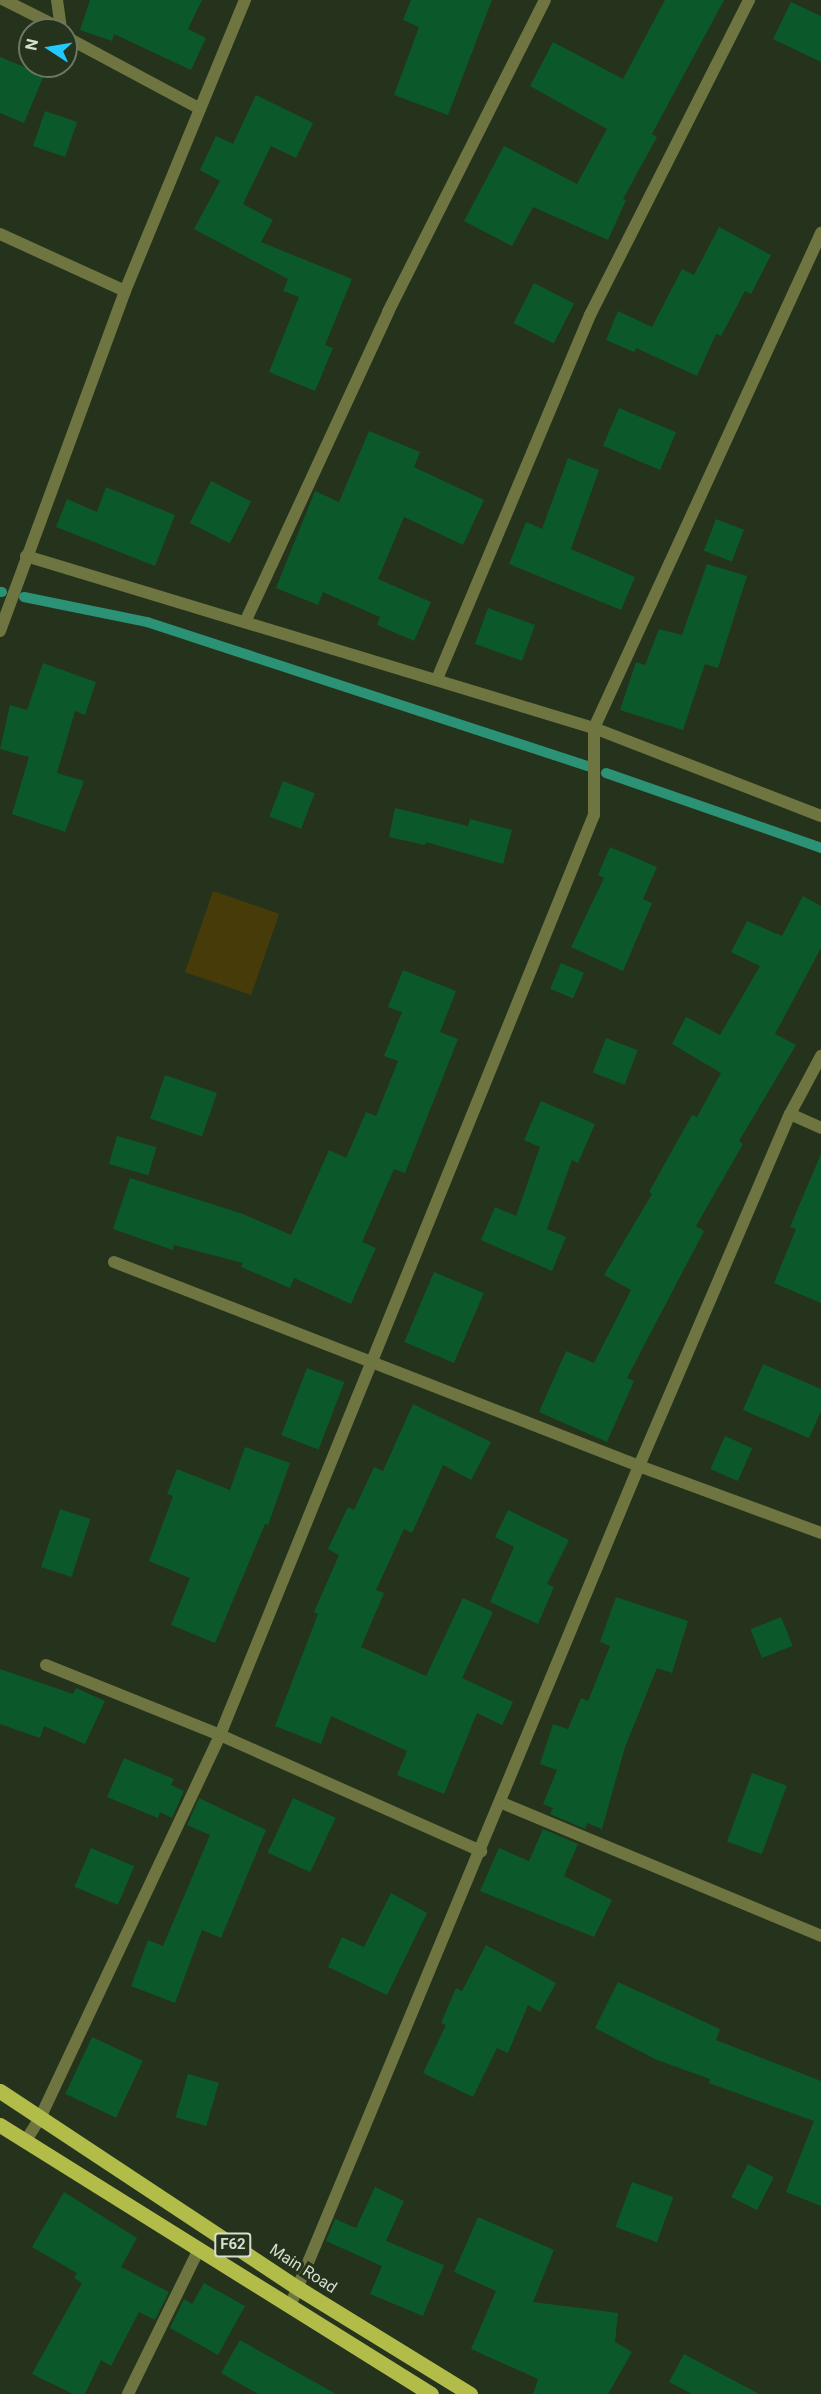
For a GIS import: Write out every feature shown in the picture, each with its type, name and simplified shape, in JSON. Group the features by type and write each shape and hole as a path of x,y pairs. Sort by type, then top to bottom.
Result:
{"main road":[{"name":"Main Road","path":"0,2091 298,2288 470,2394"},
{"name":"F62","path":"0,2125 432,2394"}],"street":[{"path":"4,0 38,18"},
{"path":"57,0 60,18"},
{"path":"0,632 3,612 124,291 245,0"},
{"path":"246,620 388,312 546,0"},
{"path":"436,679 590,315 749,0"},
{"path":"78,40 200,109"},
{"path":"25,2142 40,2118 220,1735 374,1361 594,814 594,728 821,233"},
{"path":"0,234 124,291"},
{"path":"26,556 246,620 594,728 821,816"},
{"path":"290,2306 502,1803 639,1466 790,1114 821,1056"},
{"path":"790,1114 821,1128"},
{"path":"114,1262 374,1361 639,1466 821,1533"},
{"path":"46,1665 220,1735 482,1851"},
{"path":"502,1803 821,1936"},
{"path":"128,2394 199,2249"}],"shaded area":[{"path":"213,891 279,914 251,995 185,972"}],"building":[{"path":"90,0 202,0 188,29 206,38 191,70 114,34 112,41 80,30"},
{"path":"411,0 492,0 448,115 394,95 419,27 403,20"},
{"path":"665,0 724,0 652,134 657,137 623,199 626,200 608,240 533,207 512,246 464,221 504,146 577,184 607,129 530,86 553,42 623,79"},
{"path":"791,2 821,16 821,62 773,39"},
{"path":"0,57 18,64 18,78 43,78 24,123 0,113"},
{"path":"256,95 313,123 296,158 271,146 243,204 273,220 261,242 352,279 325,345 333,348 315,391 269,372 299,297 283,291 288,279 194,229 220,181 200,170 216,136 233,144"},
{"path":"45,111 77,122 65,157 33,146"},
{"path":"719,227 771,255 751,294 745,291 721,336 716,334 697,376 636,348 634,352 606,340 618,311 652,327 682,269 694,275"},
{"path":"534,283 574,303 554,344 514,323"},
{"path":"619,408 676,432 660,470 603,446"},
{"path":"369,431 420,452 414,467 484,500 463,545 404,517 378,579 431,602 414,641 377,625 380,617 323,592 318,605 276,588 315,491 339,502"},
{"path":"568,458 599,470 571,549 635,577 621,610 509,564 526,522 542,529"},
{"path":"211,481 251,501 230,543 190,523"},
{"path":"106,487 175,515 155,566 56,527 67,499 97,512"},
{"path":"716,519 744,530 732,561 704,551"},
{"path":"707,564 747,576 718,668 705,664 683,730 620,710 636,662 645,665 659,629 682,635"},
{"path":"488,608 535,625 522,661 475,644"},
{"path":"43,663 96,682 85,715 75,711 57,773 84,781 65,832 12,814 29,757 0,749 10,705 27,710"},
{"path":"283,781 315,793 301,829 269,816"},
{"path":"395,808 468,826 470,819 512,830 503,864 426,842 425,845 389,837"},
{"path":"610,847 657,867 643,899 652,903 623,971 571,947 604,878 598,875"},
{"path":"803,896 821,906 821,948 775,1034 796,1045 739,1141 743,1144 696,1226 704,1231 627,1378 634,1381 607,1442 539,1412 566,1351 594,1363 631,1290 604,1275 652,1194 649,1192 692,1115 697,1117 721,1073 672,1044 686,1017 720,1035 760,966 731,952 747,921 782,936"},
{"path":"561,963 584,973 573,999 550,989"},
{"path":"403,970 456,991 440,1032 458,1039 405,1173 394,1169 362,1242 376,1248 351,1304 294,1278 290,1288 241,1267 243,1263 174,1245 173,1250 113,1229 130,1178 243,1214 291,1235 329,1150 346,1158 366,1112 376,1116 398,1061 384,1056 402,1012 388,1007"},
{"path":"606,1038 638,1050 624,1085 593,1073"},
{"path":"165,1075 217,1093 202,1136 150,1118"},
{"path":"541,1101 595,1124 578,1163 572,1160 547,1229 566,1237 552,1271 481,1240 495,1207 516,1216 540,1147 524,1140"},
{"path":"117,1136 156,1147 148,1175 109,1164"},
{"path":"821,1154 821,1303 774,1283 796,1229 790,1227"},
{"path":"434,1272 484,1293 454,1363 404,1342"},
{"path":"763,1364 821,1389 821,1411 809,1438 743,1410"},
{"path":"307,1368 344,1382 319,1450 281,1435"},
{"path":"413,1404 491,1442 471,1480 443,1465 412,1533 404,1529 376,1590 384,1593 361,1647 426,1676 463,1598 493,1612 462,1678 513,1702 502,1725 477,1713 444,1794 397,1775 407,1751 331,1716 321,1744 275,1726 318,1614 314,1612 339,1555 328,1549 348,1507 354,1510 374,1467 383,1471"},
{"path":"725,1436 752,1448 738,1481 710,1469"},
{"path":"245,1447 290,1463 268,1525 265,1524 215,1643 171,1625 190,1578 149,1561 173,1496 167,1494 177,1469 230,1490"},
{"path":"60,1509 90,1519 72,1577 41,1567"},
{"path":"508,1510 569,1540 547,1584 554,1587 538,1624 490,1602 514,1547 495,1537"},
{"path":"616,1597 688,1621 672,1673 657,1668 625,1747 602,1829 587,1823 585,1829 550,1814 553,1808 543,1804 557,1770 540,1764 553,1724 568,1729 581,1698 588,1701 610,1646 600,1642"},
{"path":"781,1617 793,1646 762,1658 750,1629"},
{"path":"0,1669 73,1694 76,1688 105,1701 85,1744 44,1726 40,1738 0,1724"},
{"path":"124,1758 174,1779 171,1785 184,1791 172,1818 160,1812 158,1818 107,1797"},
{"path":"752,1773 787,1786 762,1854 727,1842"},
{"path":"199,1798 266,1830 221,1938 202,1930 175,2003 131,1986 148,1940 163,1946 210,1835 187,1825"},
{"path":"293,1798 336,1818 310,1872 268,1852"},
{"path":"543,1829 578,1844 564,1876 612,1900 594,1937 480,1891 499,1848 529,1861"},
{"path":"91,1848 134,1866 118,1905 75,1887"},
{"path":"391,1893 427,1913 387,1995 328,1967 342,1937 364,1947"},
{"path":"486,1945 556,1983 540,2012 528,2005 508,2053 497,2048 473,2097 423,2073 446,2025 441,2023 456,1988 462,1991"},
{"path":"618,1982 720,2029 716,2040 821,2081 821,2206 786,2192 814,2121 709,2083 710,2079 657,2060 595,2028"},
{"path":"92,2037 143,2061 116,2118 65,2094"},
{"path":"188,2074 219,2083 206,2126 176,2117"},
{"path":"748,2164 774,2177 757,2210 731,2197"},
{"path":"632,2182 673,2197 657,2242 616,2227"},
{"path":"375,2187 404,2201 386,2241 444,2265 423,2316 370,2294 382,2266 326,2241 335,2219 356,2228"},
{"path":"64,2192 137,2238 121,2267 169,2292 155,2320 139,2312 111,2366 101,2360 85,2394 73,2394 32,2374 82,2283 74,2278 77,2273 32,2247"},
{"path":"478,2217 554,2250 533,2302 618,2313 615,2342 632,2352 608,2394 533,2394 538,2379 471,2349 496,2291 454,2272"},
{"path":"204,2283 245,2306 218,2355 170,2328 184,2299 192,2304"},
{"path":"240,2340 336,2394 258,2394 221,2373"},
{"path":"684,2354 759,2394 692,2394 669,2382"}],"waterway":[{"path":"24,597 147,622 588,766"},
{"path":"606,773 821,848"}]}
